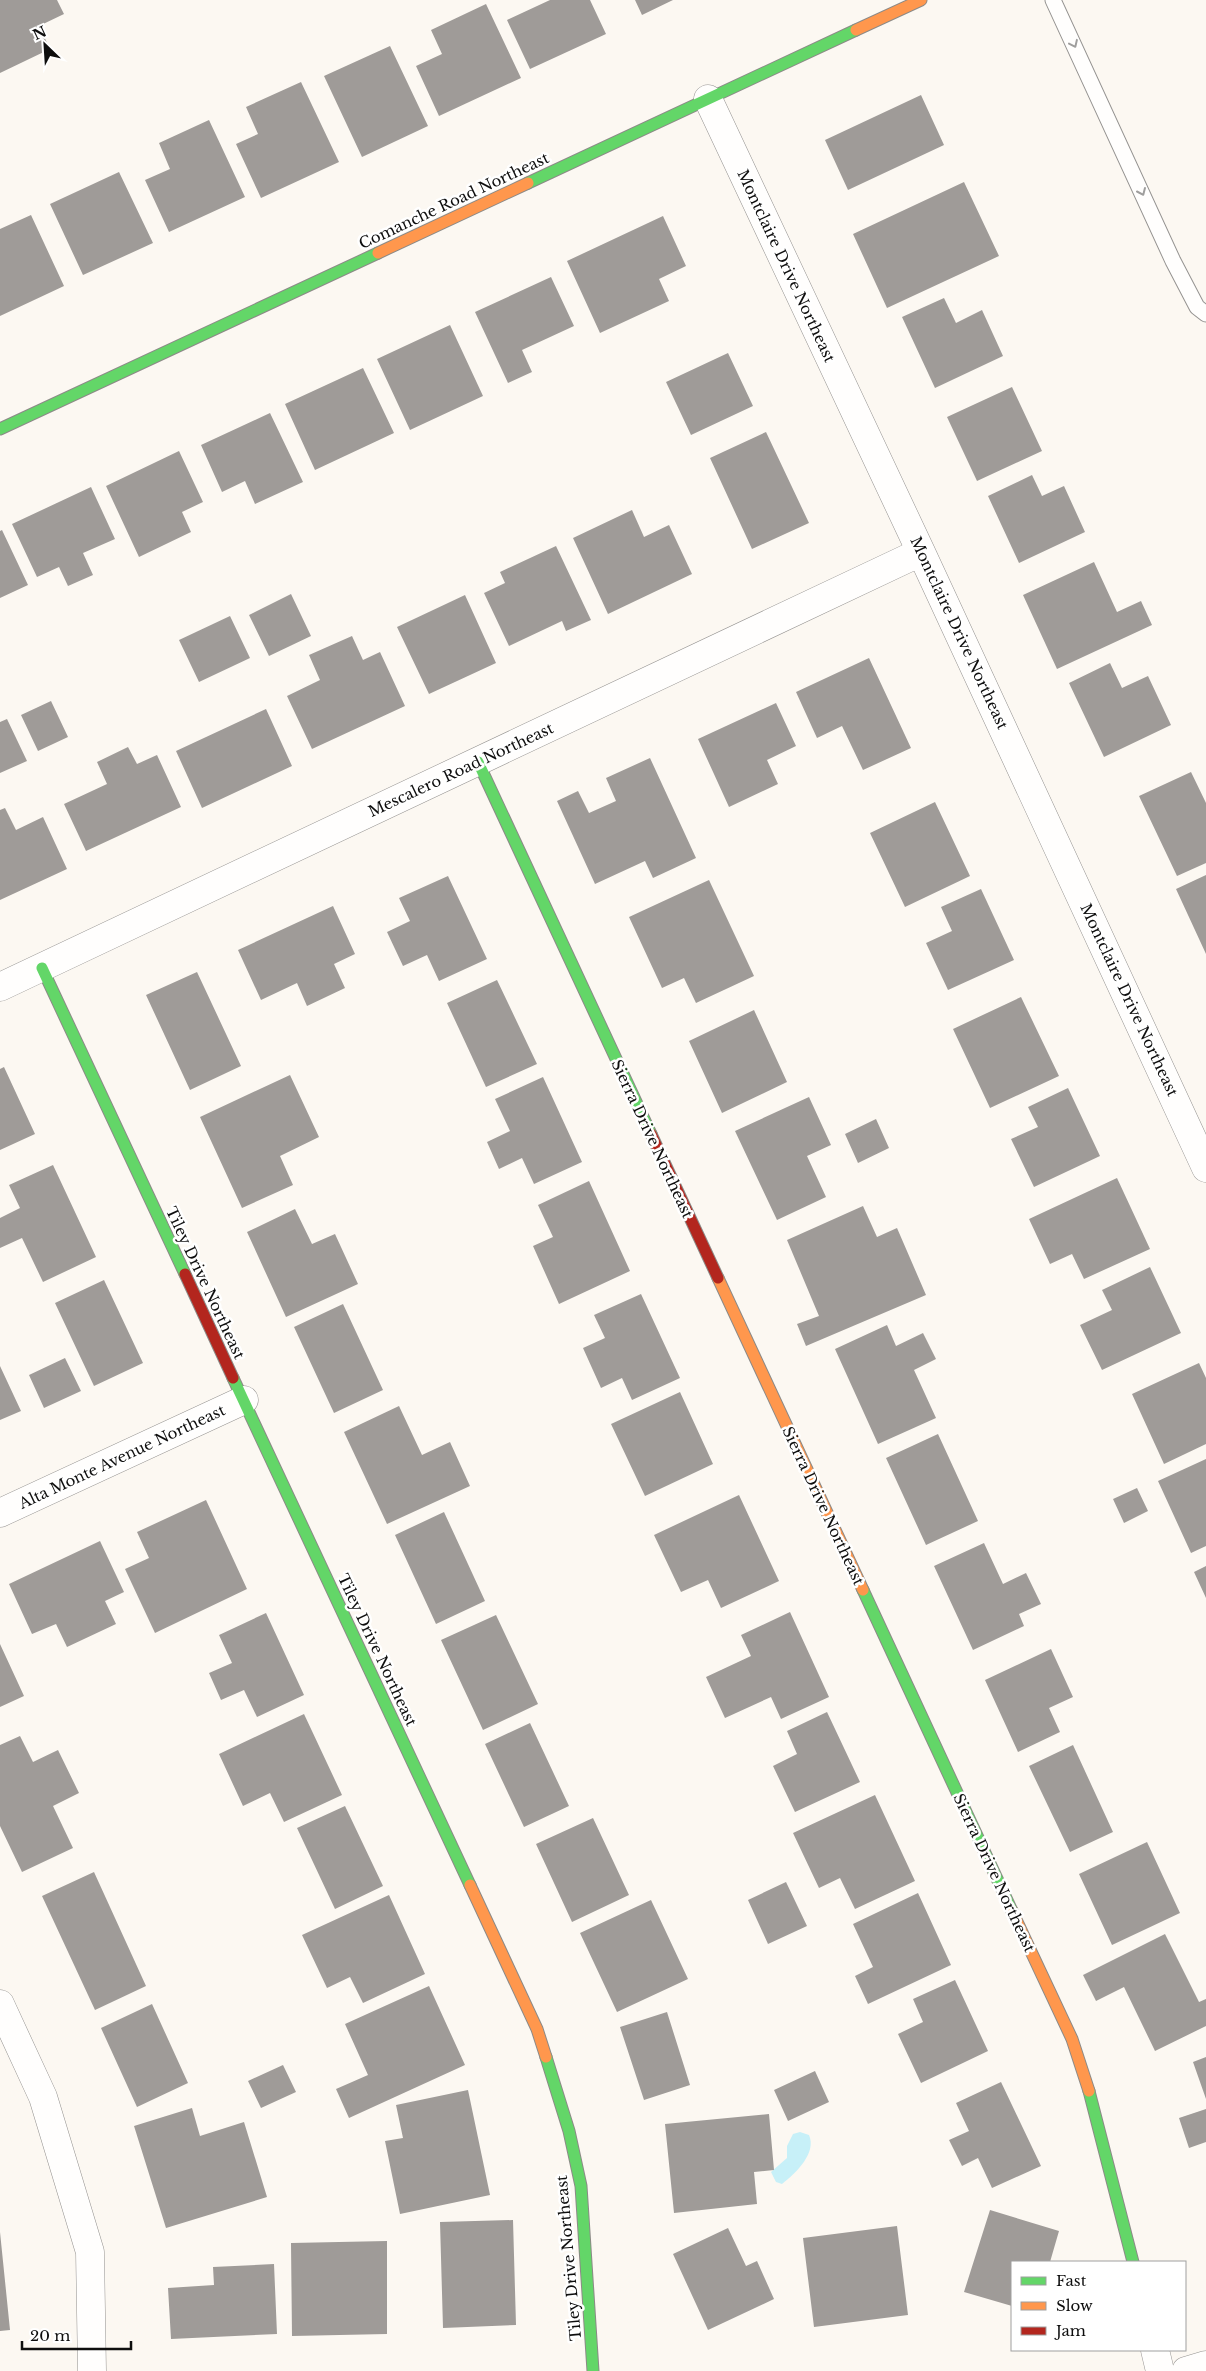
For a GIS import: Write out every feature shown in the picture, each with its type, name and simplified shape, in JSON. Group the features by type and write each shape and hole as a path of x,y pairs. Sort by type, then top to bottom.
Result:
{"street":[{"name":"Comanche Road Northeast","path":"0,429 921,0"},
{"name":"Montclaire Drive Northeast","path":"708,100 922,552 1206,1168"},
{"name":"Mescalero Road Northeast","path":"0,987 922,552"},
{"name":"Sierra Drive Northeast","path":"478,762 1072,2039 1094,2108 1133,2261"},
{"name":"Tiley Drive Northeast","path":"42,968 537,2029 569,2131 581,2186 593,2371"},
{"name":"Alta Monte Avenue Northeast","path":"0,1513 244,1400"},
{"path":"0,2004 43,2097 90,2252 92,2371"},
{"path":"1155,2351 1160,2371"},
{"path":"1186,2371 1206,2365"}],"lane":[{"path":"1053,0 1173,260 1197,307 1206,314"}],"water":[{"path":"800,2132 809,2135 811,2142 808,2156 799,2168 782,2184 776,2182 771,2172 787,2158 787,2146 793,2134"}],"building":[{"path":"0,0 57,0 64,14 39,26 50,49 0,73"},
{"path":"550,0 590,0 606,34 530,69 507,20"},
{"path":"635,0 673,0 642,15"},
{"path":"486,4 521,78 439,116 416,66 442,54 431,30"},
{"path":"390,46 428,126 362,157 324,76"},
{"path":"301,82 339,162 261,198 236,144 258,134 246,107"},
{"path":"921,95 944,145 848,190 825,140"},
{"path":"209,120 245,197 169,232 145,180 170,169 159,143"},
{"path":"119,172 153,243 83,275 50,204"},
{"path":"964,182 999,256 887,308 853,234"},
{"path":"31,215 64,286 0,316 0,229"},
{"path":"663,216 686,266 659,279 669,301 600,333 567,261"},
{"path":"551,277 574,326 522,350 532,372 508,383 475,312"},
{"path":"944,298 956,323 982,310 1003,356 935,388 902,317"},
{"path":"450,325 483,396 410,430 377,359"},
{"path":"728,353 753,406 691,435 666,382"},
{"path":"363,368 394,433 315,470 285,404"},
{"path":"1012,387 1042,451 977,481 947,417"},
{"path":"270,413 303,482 255,504 245,481 222,492 201,445"},
{"path":"766,432 809,523 752,549 710,458"},
{"path":"179,451 203,502 182,512 191,532 139,557 106,486"},
{"path":"1032,475 1042,496 1064,486 1085,532 1019,563 988,496"},
{"path":"91,487 115,539 83,553 93,575 68,586 59,567 37,577 12,524"},
{"path":"632,510 644,537 669,525 692,574 608,614 573,538"},
{"path":"2,530 28,585 0,598 0,531"},
{"path":"556,546 591,620 566,631 562,621 509,646 484,593 505,583 500,572"},
{"path":"1094,562 1117,612 1141,601 1152,625 1057,669 1023,595"},
{"path":"291,594 311,636 269,656 249,615"},
{"path":"465,595 496,663 429,694 397,627"},
{"path":"230,616 250,658 199,682 179,640"},
{"path":"352,636 363,660 380,652 405,706 312,749 287,696 320,680 309,655"},
{"path":"869,658 911,748 863,770 842,726 817,738 796,692"},
{"path":"1110,663 1122,688 1148,676 1171,725 1104,757 1069,683"},
{"path":"51,701 68,737 38,751 21,715"},
{"path":"776,703 796,746 767,760 778,784 729,807 698,739"},
{"path":"266,709 292,766 202,808 176,751"},
{"path":"7,719 27,761 0,773 0,722"},
{"path":"128,747 137,764 157,755 181,807 86,851 64,804 107,784 97,762"},
{"path":"650,758 696,858 653,878 645,861 595,884 557,801 578,791 589,813 616,801 606,778"},
{"path":"1191,772 1206,803 1206,863 1177,876 1139,796"},
{"path":"935,802 970,876 905,907 870,833"},
{"path":"5,808 16,830 43,817 67,869 0,900 0,810"},
{"path":"1206,875 1206,954 1176,889"},
{"path":"448,876 487,959 439,981 427,955 403,966 387,932 410,921 399,898"},
{"path":"709,880 754,976 696,1003 684,978 662,988 629,917"},
{"path":"981,889 1014,960 948,990 926,943 952,931 941,907"},
{"path":"333,906 355,954 334,964 345,988 307,1006 297,983 261,1000 238,950"},
{"path":"197,972 241,1066 190,1090 146,995"},
{"path":"497,980 537,1064 486,1087 447,1003"},
{"path":"1021,997 1059,1076 990,1108 953,1029"},
{"path":"754,1010 787,1082 722,1113 689,1041"},
{"path":"4,1067 35,1134 0,1150 0,1069"},
{"path":"290,1075 319,1137 280,1156 293,1185 242,1208 200,1117"},
{"path":"543,1077 582,1162 534,1184 522,1158 499,1169 487,1142 510,1131 495,1099"},
{"path":"1068,1088 1100,1156 1034,1187 1011,1139 1038,1127 1028,1107"},
{"path":"809,1097 831,1145 807,1156 826,1197 777,1220 735,1131"},
{"path":"876,1119 889,1148 858,1163 845,1134"},
{"path":"53,1165 96,1257 43,1282 22,1238 0,1248 0,1218 20,1208 9,1185"},
{"path":"1117,1178 1150,1249 1084,1279 1072,1254 1050,1264 1029,1219"},
{"path":"589,1181 630,1271 559,1304 533,1246 553,1237 538,1205"},
{"path":"863,1206 877,1237 897,1228 926,1295 806,1346 797,1324 819,1316 787,1240"},
{"path":"295,1209 312,1244 335,1234 358,1284 286,1317 247,1232"},
{"path":"1150,1267 1181,1333 1102,1370 1080,1325 1112,1310 1102,1290"},
{"path":"104,1280 143,1363 94,1386 55,1303"},
{"path":"641,1294 680,1378 632,1400 622,1378 601,1388 583,1348 605,1338 594,1315"},
{"path":"343,1304 383,1390 334,1413 294,1327"},
{"path":"887,1325 896,1346 923,1333 936,1359 914,1370 936,1418 878,1444 835,1349"},
{"path":"65,1358 81,1391 44,1408 29,1375"},
{"path":"1199,1363 1206,1378 1206,1444 1164,1464 1132,1394"},
{"path":"0,1366 21,1411 0,1420"},
{"path":"680,1392 713,1464 645,1496 611,1424"},
{"path":"399,1406 422,1455 450,1442 470,1486 387,1524 344,1432"},
{"path":"938,1434 978,1521 926,1545 886,1458"},
{"path":"1206,1459 1206,1546 1191,1553 1158,1481"},
{"path":"1137,1488 1148,1511 1124,1523 1113,1499"},
{"path":"739,1495 779,1581 721,1608 708,1580 681,1592 654,1535"},
{"path":"206,1500 247,1589 155,1633 125,1569 149,1558 137,1532"},
{"path":"444,1512 485,1601 436,1624 395,1535"},
{"path":"100,1541 124,1592 105,1601 116,1624 67,1647 56,1624 32,1634 9,1584"},
{"path":"984,1543 1003,1584 1026,1573 1041,1604 1019,1614 1024,1626 973,1650 934,1566"},
{"path":"1206,1566 1206,1598 1194,1572"},
{"path":"790,1612 829,1697 781,1719 771,1697 725,1718 706,1677 751,1656 741,1635"},
{"path":"266,1613 304,1695 257,1717 244,1690 221,1700 209,1673 232,1663 219,1635"},
{"path":"496,1615 538,1704 483,1730 441,1640"},
{"path":"0,1644 24,1696 0,1707"},
{"path":"1051,1649 1073,1697 1049,1708 1060,1732 1018,1752 985,1680"},
{"path":"827,1712 860,1782 795,1812 773,1766 797,1754 787,1731"},
{"path":"304,1714 342,1795 284,1822 270,1793 243,1806 219,1754"},
{"path":"530,1723 569,1806 524,1827 485,1744"},
{"path":"20,1736 33,1762 58,1750 79,1793 53,1806 73,1848 22,1872 0,1826 0,1745"},
{"path":"1073,1745 1113,1832 1070,1852 1029,1766"},
{"path":"875,1795 915,1881 855,1909 840,1878 819,1888 793,1833"},
{"path":"345,1806 383,1886 335,1909 297,1828"},
{"path":"593,1818 629,1895 572,1922 536,1844"},
{"path":"1147,1842 1180,1913 1112,1945 1079,1874"},
{"path":"94,1872 146,1986 95,2010 42,1896"},
{"path":"786,1882 807,1926 768,1944 748,1900"},
{"path":"918,1893 951,1965 868,2004 855,1976 873,1967 853,1924"},
{"path":"389,1895 425,1974 363,2003 350,1977 327,1988 302,1935"},
{"path":"651,1900 688,1979 617,2012 580,1933"},
{"path":"1165,1934 1199,2002 1206,1999 1206,2026 1155,2051 1124,1987 1096,2001 1083,1975"},
{"path":"955,1980 988,2051 921,2083 898,2034 923,2022 913,1999"},
{"path":"429,1986 465,2065 349,2118 336,2089 368,2075 345,2024"},
{"path":"152,2004 188,2083 137,2107 101,2028"},
{"path":"667,2012 690,2085 644,2100 620,2027"},
{"path":"1206,2057 1206,2099 1193,2062"},
{"path":"283,2065 296,2092 261,2108 248,2081"},
{"path":"815,2071 829,2102 788,2121 774,2090"},
{"path":"1001,2082 1041,2166 992,2188 978,2158 962,2166 949,2140 969,2131 956,2103"},
{"path":"468,2090 490,2195 400,2214 385,2141 403,2138 396,2105"},
{"path":"192,2108 200,2136 244,2122 267,2197 166,2228 134,2126"},
{"path":"1206,2109 1206,2142 1189,2148 1179,2118"},
{"path":"769,2114 774,2170 754,2172 757,2204 674,2213 665,2124"},
{"path":"990,2210 1059,2231 1050,2261 1011,2261 1011,2306 964,2292"},
{"path":"513,2220 516,2325 443,2328 440,2222"},
{"path":"897,2226 908,2315 814,2327 803,2238"},
{"path":"728,2228 746,2266 757,2261 774,2299 708,2330 673,2254"},
{"path":"0,2232 10,2330 0,2331"},
{"path":"387,2241 387,2334 292,2336 291,2243"},
{"path":"274,2264 277,2334 171,2339 168,2288 214,2285 213,2267"}],"traffic: fast":[{"path":"528,183 856,30"},
{"path":"0,429 378,253"},
{"path":"478,762 651,1134"},
{"path":"42,968 185,1274"},
{"path":"233,1378 470,1885"},
{"path":"863,1590 1012,1911"},
{"path":"546,2057 569,2131 581,2186 593,2371"},
{"path":"1089,2091 1133,2261"}],"traffic: slow":[{"path":"856,30 921,0"},
{"path":"378,253 528,183"},
{"path":"718,1278 863,1590"},
{"path":"470,1885 537,2029 546,2057"},
{"path":"1012,1911 1072,2039 1089,2091"}],"traffic: jam":[{"path":"651,1134 718,1278"},
{"path":"185,1274 233,1378"}]}
